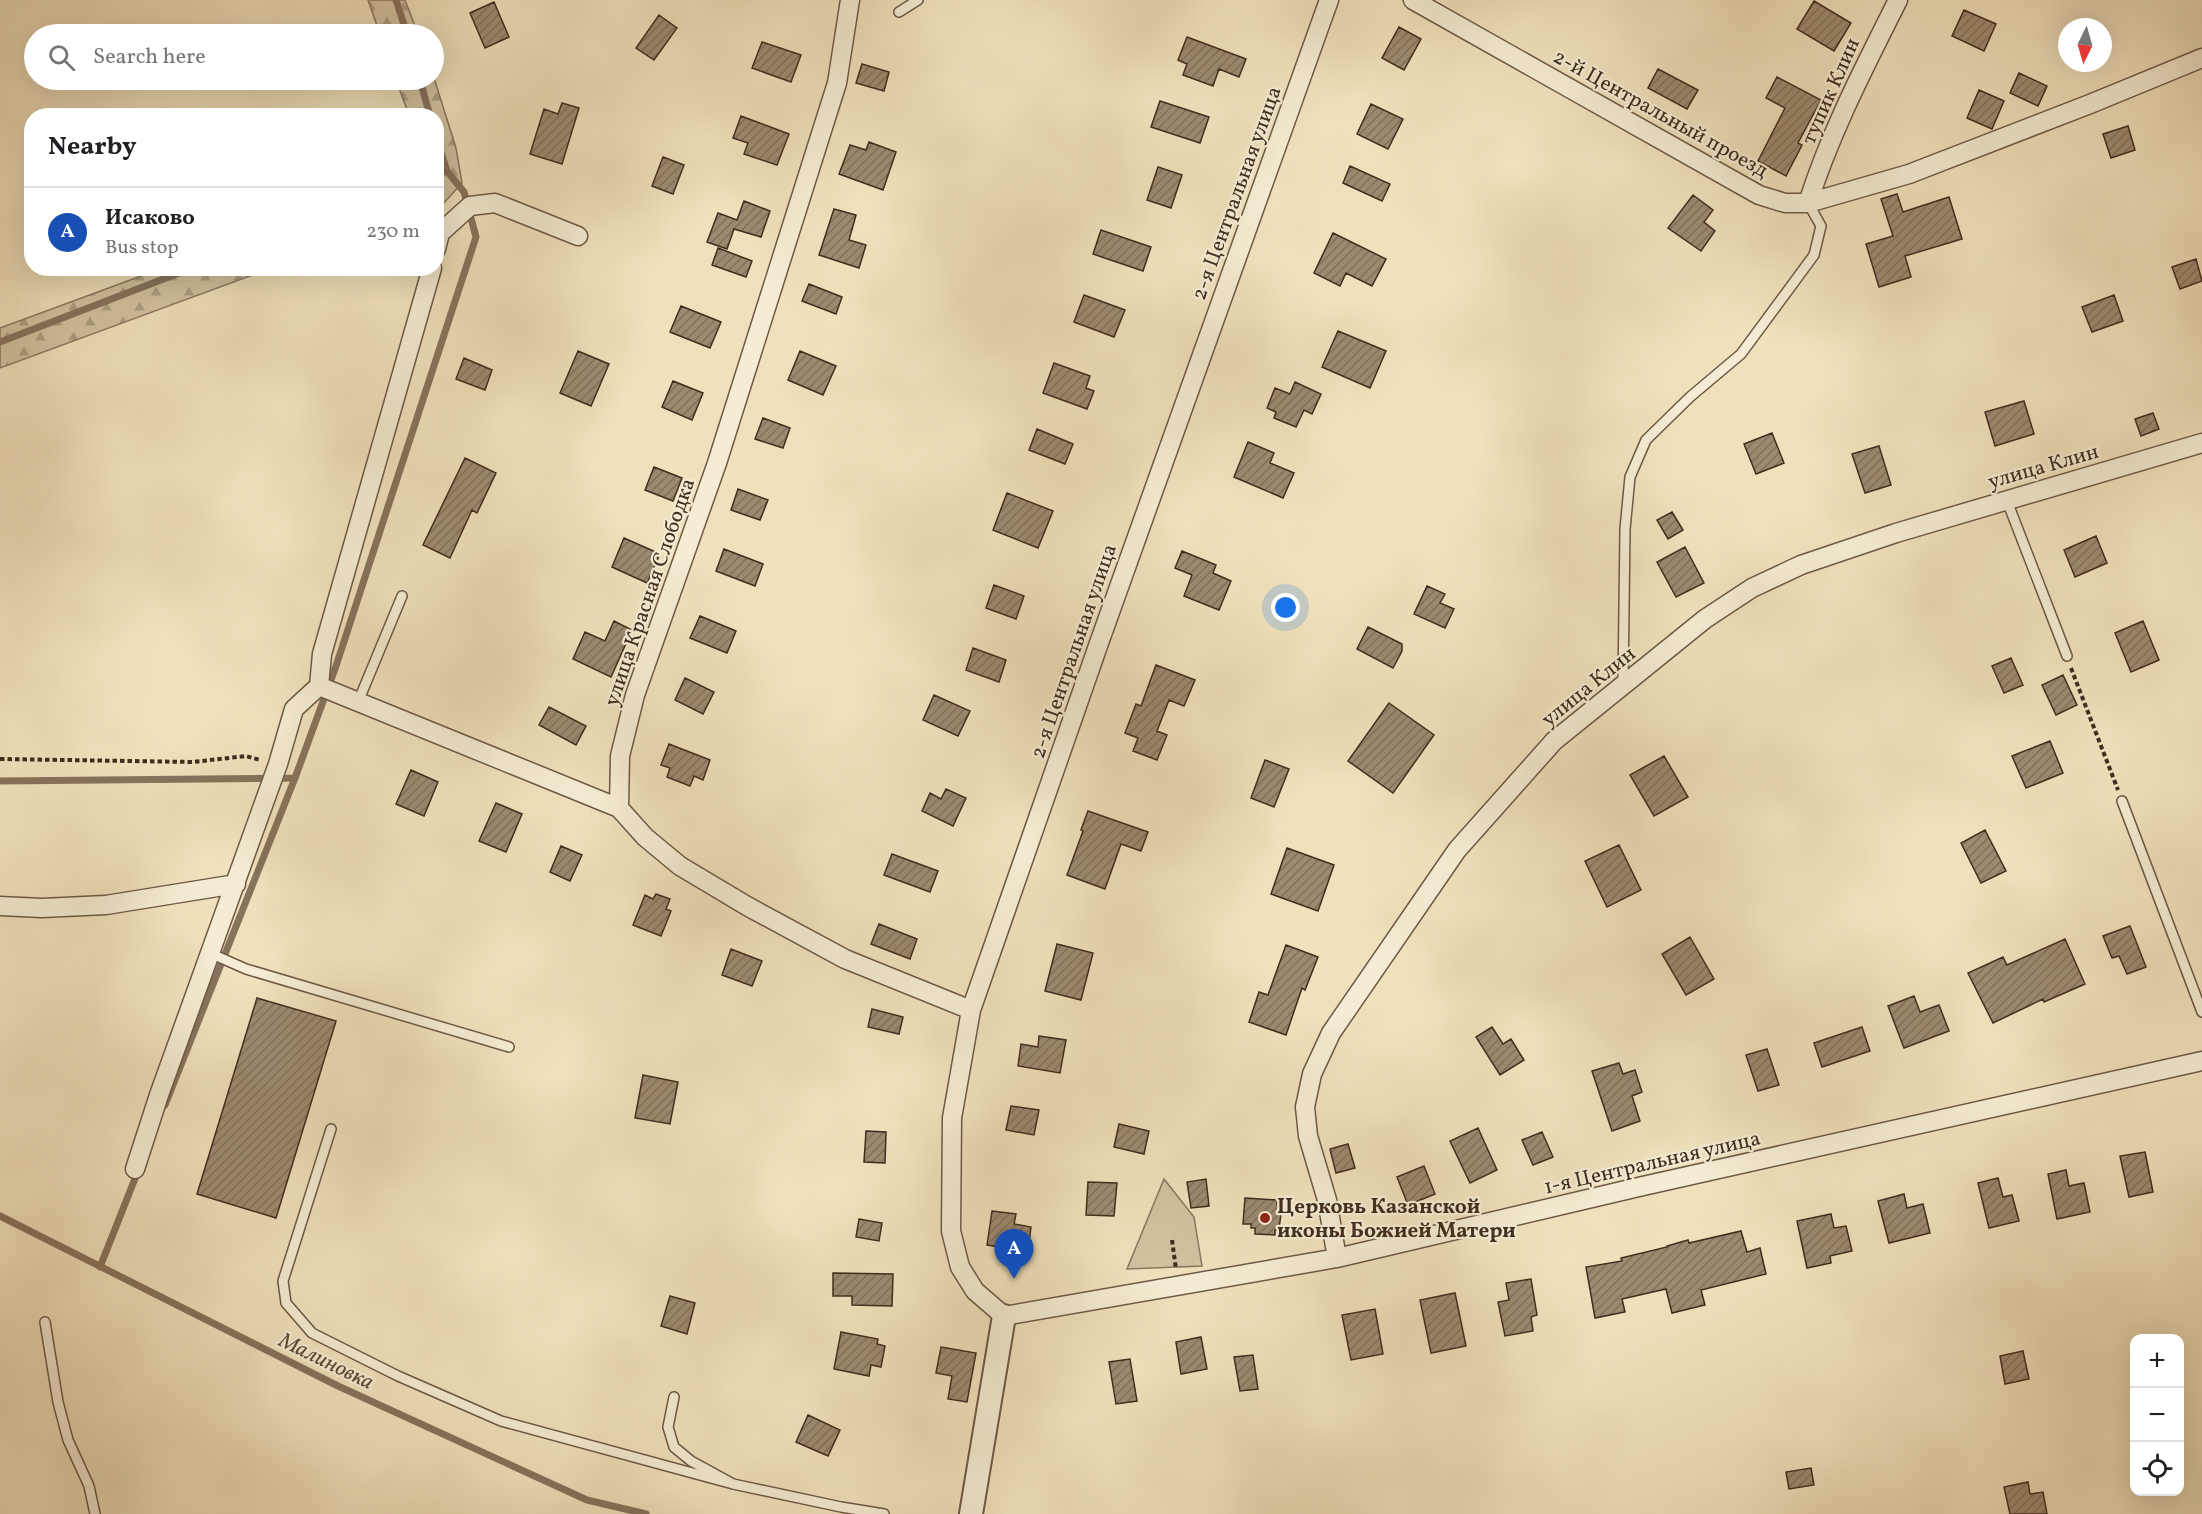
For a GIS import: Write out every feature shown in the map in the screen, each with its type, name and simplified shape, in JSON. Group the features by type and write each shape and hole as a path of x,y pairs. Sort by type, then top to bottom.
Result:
{"street":[{"name":"улица Красная Слободка","path":"619,808 620,756 635,695 717,463 837,83 850,0"},
{"name":"2-я Центральная улица","path":"1004,1316 975,1291 960,1267 951,1231 952,1118 971,1010 1099,643 1329,0"},
{"name":"2-й Центральный проезд","path":"1413,0 1759,195 1785,203 1809,203 1909,174 2202,58"},
{"name":"тупик Клин","path":"1809,203 1815,182 1862,72 1898,0"},
{"path":"444,230 471,206 495,203 578,236"},
{"path":"135,1169 159,1095 212,954 278,764 294,709 319,686 325,643 430,276"},
{"name":"улица Клин","path":"1337,1258 1327,1200 1308,1136 1305,1107 1312,1074 1331,1034 1457,850 1554,741 1705,619 1752,588 1801,565 1896,533 2202,443"},
{"path":"319,686 619,808 645,837 680,866 747,906 845,959 971,1010"},
{"path":"0,906 42,908 106,905 236,884"},
{"name":"1-я Центральная улица","path":"1004,1316 1337,1258 1643,1186 2202,1061"},
{"path":"970,1514 1004,1316"}],"lane":[{"path":"899,12 918,0"},
{"path":"1623,685 1625,529 1630,477 1646,440 1690,397 1741,354 1814,255 1821,226 1809,203"},
{"path":"2007,501 2067,656"},
{"path":"358,702 402,596"},
{"path":"2122,801 2202,1011"},
{"path":"212,954 246,969 509,1047"},
{"path":"331,1129 283,1281 286,1303 312,1334 398,1376 501,1421 733,1484 884,1514"},
{"path":"45,1322 58,1402 68,1440 89,1486 95,1514"},
{"path":"674,1397 668,1427 674,1447 691,1461 733,1484"}],"path":[{"path":"2067,656 2122,801"},
{"path":"0,759 193,762 246,756 278,764"},
{"path":"1172,1240 1179,1286"}],"green space":[{"path":"368,0 405,0 414,24 376,24"},
{"path":"400,90 438,90 443,108 406,108"},
{"path":"444,110 456,148 462,183 444,203"},
{"path":"141,276 250,276 0,368 0,328"},
{"path":"1164,1179 1194,1217 1202,1266 1127,1269"}],"building":[{"path":"1814,1 1851,23 1834,51 1797,29"},
{"path":"494,2 509,37 485,48 470,13"},
{"path":"1964,10 1996,24 1984,51 1952,36"},
{"path":"659,15 677,28 654,60 636,48"},
{"path":"1399,27 1421,39 1404,70 1382,58"},
{"path":"1187,37 1246,59 1239,77 1219,69 1213,86 1183,75 1187,64 1178,60"},
{"path":"762,42 801,55 791,82 752,68"},
{"path":"862,64 889,72 884,91 856,83"},
{"path":"1658,69 1698,90 1687,109 1648,88"},
{"path":"2019,73 2047,86 2038,106 2010,93"},
{"path":"1777,77 1821,100 1798,143 1802,145 1786,176 1758,161 1785,108 1766,98"},
{"path":"1979,90 2004,101 1992,129 1967,118"},
{"path":"1160,101 1209,117 1200,143 1151,127"},
{"path":"562,103 579,108 562,164 530,154 544,109 558,114"},
{"path":"1371,104 1403,119 1388,149 1357,134"},
{"path":"741,116 789,134 777,165 744,154 748,143 733,138"},
{"path":"2128,126 2135,150 2111,158 2103,134"},
{"path":"869,142 896,152 883,190 839,174 850,145 866,150"},
{"path":"663,157 684,165 673,194 652,186"},
{"path":"1350,166 1390,184 1382,201 1343,183"},
{"path":"1158,167 1182,175 1171,208 1147,200"},
{"path":"1897,194 1903,212 1949,197 1962,239 1905,256 1911,277 1879,287 1866,244 1893,236 1881,199"},
{"path":"1693,195 1713,210 1704,222 1715,231 1701,251 1668,228"},
{"path":"744,201 770,211 761,237 734,229 727,249 707,242 718,213 737,220"},
{"path":"834,209 856,215 849,240 866,245 859,268 819,255"},
{"path":"1101,230 1151,247 1143,271 1093,254"},
{"path":"1333,233 1386,259 1372,286 1346,273 1340,286 1314,273"},
{"path":"718,248 752,261 746,277 712,265"},
{"path":"2196,259 2202,281 2180,289 2172,267"},
{"path":"809,284 842,297 836,314 802,301"},
{"path":"1084,295 1125,310 1114,337 1074,322"},
{"path":"2114,295 2123,321 2092,332 2082,307"},
{"path":"681,306 721,322 710,348 670,332"},
{"path":"1338,331 1386,351 1370,388 1322,367"},
{"path":"578,351 609,364 591,406 560,393"},
{"path":"800,351 836,366 823,395 788,380"},
{"path":"464,358 492,370 485,390 456,379"},
{"path":"1054,363 1090,376 1086,388 1094,391 1087,409 1043,393"},
{"path":"673,381 703,393 692,420 662,407"},
{"path":"1295,382 1321,394 1312,414 1304,410 1296,427 1274,418 1276,412 1267,408 1275,388 1290,394"},
{"path":"2024,401 2034,434 1995,446 1985,412"},
{"path":"2153,413 2159,429 2141,436 2135,419"},
{"path":"763,418 790,428 783,448 755,439"},
{"path":"1037,429 1073,444 1065,464 1029,450"},
{"path":"1772,433 1784,463 1756,474 1744,444"},
{"path":"1248,442 1274,453 1270,463 1294,473 1283,498 1234,477"},
{"path":"1879,446 1891,485 1865,493 1852,454"},
{"path":"465,458 496,473 477,513 472,510 450,558 423,545"},
{"path":"654,467 682,478 673,501 645,490"},
{"path":"738,489 768,500 760,520 731,510"},
{"path":"1007,493 1053,511 1038,548 993,530"},
{"path":"1672,512 1683,530 1668,539 1657,520"},
{"path":"2096,536 2107,563 2075,577 2064,550"},
{"path":"624,538 660,554 647,583 612,567"},
{"path":"1685,547 1704,583 1676,597 1657,562"},
{"path":"724,549 763,564 755,586 716,571"},
{"path":"1182,551 1216,565 1213,573 1231,581 1219,610 1184,596 1192,575 1175,568"},
{"path":"994,585 1024,596 1016,619 986,608"},
{"path":"1427,586 1445,594 1440,603 1454,609 1445,628 1414,614"},
{"path":"700,616 736,631 727,653 690,638"},
{"path":"614,621 632,630 611,677 573,659 585,632 605,641"},
{"path":"2143,621 2159,660 2131,672 2115,633"},
{"path":"1368,627 1402,644 1402,651 1393,668 1357,649"},
{"path":"973,648 1006,660 999,682 966,670"},
{"path":"2011,658 2023,685 2004,693 1992,666"},
{"path":"1156,665 1195,680 1184,706 1169,700 1157,731 1167,735 1157,760 1133,751 1138,738 1125,733 1136,704 1141,706"},
{"path":"2063,675 2077,705 2056,715 2042,685"},
{"path":"685,678 714,692 703,714 675,700"},
{"path":"934,695 970,711 958,736 923,720"},
{"path":"1389,703 1434,735 1393,793 1348,761"},
{"path":"549,707 586,726 576,745 539,725"},
{"path":"2050,741 2063,773 2026,788 2012,756"},
{"path":"669,744 710,760 703,780 694,776 690,786 667,777 670,768 661,765"},
{"path":"1664,756 1688,797 1654,816 1630,775"},
{"path":"1265,760 1289,769 1274,807 1251,798"},
{"path":"411,770 438,782 424,816 396,804"},
{"path":"946,789 966,798 953,826 922,811 930,793 941,799"},
{"path":"496,803 522,814 506,852 479,841"},
{"path":"1088,811 1148,832 1141,851 1121,844 1105,889 1067,875"},
{"path":"1985,830 2006,871 1981,883 1961,843"},
{"path":"1619,845 1641,890 1607,907 1585,861"},
{"path":"561,846 582,855 570,881 550,872"},
{"path":"1287,848 1334,865 1318,911 1271,894"},
{"path":"892,854 938,871 930,892 884,875"},
{"path":"656,894 670,899 666,909 671,911 661,936 633,925 645,895 653,899"},
{"path":"879,924 917,939 910,959 871,944"},
{"path":"2130,926 2146,967 2127,974 2119,956 2112,958 2103,936"},
{"path":"1690,937 1714,979 1686,995 1662,954"},
{"path":"2065,939 2085,984 2044,1002 2043,999 1993,1023 1968,973 2003,957 2007,965"},
{"path":"1057,944 1093,953 1081,1000 1045,991"},
{"path":"1286,945 1318,957 1305,990 1302,988 1286,1035 1249,1022 1259,992 1268,995"},
{"path":"731,949 762,961 752,986 722,975"},
{"path":"1914,996 1920,1012 1939,1005 1949,1031 1904,1048 1888,1006"},
{"path":"257,998 336,1021 276,1218 197,1194"},
{"path":"872,1009 903,1017 899,1034 868,1027"},
{"path":"1492,1027 1503,1044 1511,1039 1524,1060 1500,1075 1476,1037"},
{"path":"1862,1027 1870,1051 1822,1067 1814,1043"},
{"path":"1039,1036 1066,1040 1060,1073 1018,1066 1021,1044 1038,1047"},
{"path":"1767,1049 1779,1085 1758,1091 1746,1055"},
{"path":"1619,1063 1623,1074 1635,1070 1642,1092 1632,1096 1640,1121 1612,1131 1592,1071"},
{"path":"643,1075 678,1082 670,1124 635,1118"},
{"path":"1011,1106 1039,1110 1034,1135 1006,1130"},
{"path":"1119,1124 1149,1131 1144,1154 1114,1147"},
{"path":"1478,1128 1497,1170 1470,1183 1450,1141"},
{"path":"866,1131 886,1132 885,1163 864,1162"},
{"path":"1542,1132 1553,1157 1533,1165 1522,1140"},
{"path":"1348,1144 1355,1168 1336,1173 1330,1149"},
{"path":"2145,1152 2153,1192 2129,1197 2120,1156"},
{"path":"1424,1166 1435,1194 1408,1205 1397,1177"},
{"path":"2066,1170 2069,1186 2084,1183 2090,1212 2057,1219 2048,1174"},
{"path":"1998,1178 2003,1197 2012,1195 2019,1221 1989,1228 1978,1183"},
{"path":"1206,1179 1209,1206 1191,1208 1187,1182"},
{"path":"1088,1182 1117,1183 1114,1216 1086,1215"},
{"path":"1904,1194 1907,1208 1923,1204 1930,1233 1889,1243 1878,1201"},
{"name":"Церковь Казанской иконы Божией Матери","path":"1245,1198 1277,1200 1277,1205 1281,1205 1281,1213 1279,1230 1275,1230 1275,1235 1255,1234 1255,1228 1251,1228 1251,1224 1243,1224"},
{"path":"992,1211 1016,1214 1014,1224 1031,1227 1028,1251 987,1245"},
{"path":"1831,1214 1834,1228 1846,1226 1852,1251 1830,1256 1831,1263 1807,1268 1797,1221"},
{"path":"859,1219 882,1223 879,1241 856,1237"},
{"path":"1741,1231 1747,1252 1760,1248 1766,1274 1701,1290 1705,1305 1672,1313 1666,1289 1622,1299 1625,1312 1595,1318 1586,1267 1622,1261 1621,1258 1688,1240 1689,1243"},
{"path":"833,1273 893,1274 892,1306 852,1305 852,1296 833,1296"},
{"path":"1531,1279 1537,1315 1531,1317 1533,1331 1505,1336 1498,1302 1509,1300 1506,1283"},
{"path":"1455,1293 1466,1346 1431,1353 1420,1300"},
{"path":"670,1296 695,1303 687,1334 661,1326"},
{"path":"1375,1309 1383,1354 1351,1360 1342,1315"},
{"path":"841,1332 878,1339 877,1344 885,1346 881,1367 871,1365 869,1376 834,1369"},
{"path":"1201,1337 1207,1369 1181,1374 1176,1342"},
{"path":"941,1347 976,1353 967,1402 948,1399 952,1376 936,1373"},
{"path":"2023,1351 2029,1379 2005,1384 2000,1356"},
{"path":"1253,1355 1258,1389 1240,1391 1234,1357"},
{"path":"1130,1359 1137,1401 1116,1404 1109,1362"},
{"path":"808,1415 840,1430 828,1456 796,1442"},
{"path":"1811,1468 1814,1485 1789,1489 1786,1472"},
{"path":"2028,1482 2030,1494 2043,1492 2047,1514 2010,1514 2004,1487"}],"waterway":[{"path":"396,0 404,24"},
{"path":"423,90 428,108"},
{"path":"165,1105 295,778 336,666 476,237 464,192 447,171 444,162"},
{"path":"0,342 171,276"},
{"path":"0,781 295,778"},
{"path":"100,1267 138,1171"},
{"name":"Малиновка","path":"0,1216 338,1386 587,1500 646,1514"}],"place":[{"name":"Церковь Казанской иконы Божией Матери","path":"1265,1218"},
{"name":"Исаково","path":"1014,1279"}]}
